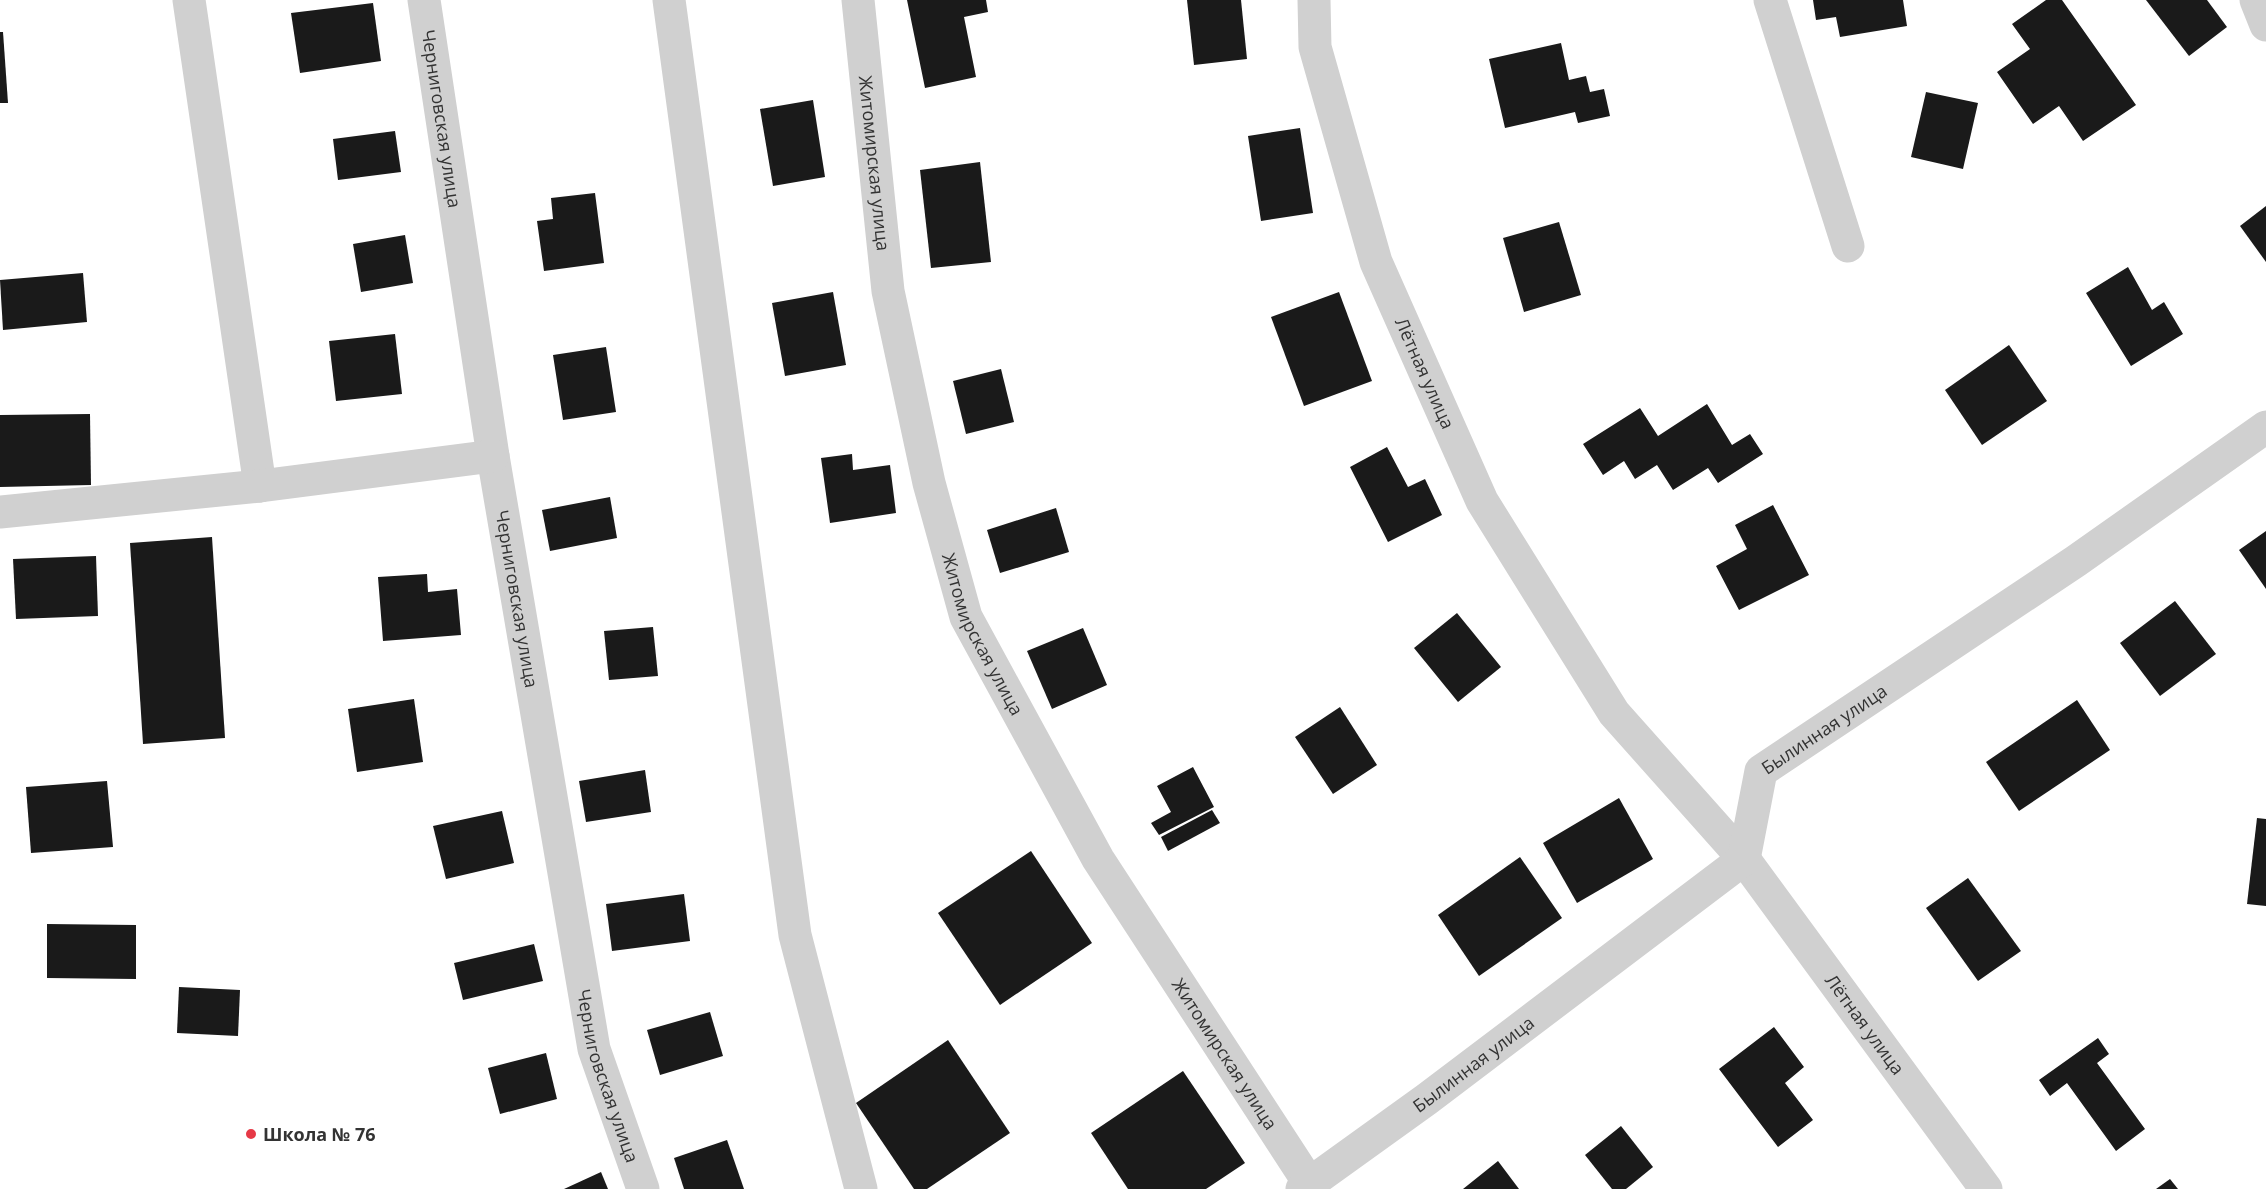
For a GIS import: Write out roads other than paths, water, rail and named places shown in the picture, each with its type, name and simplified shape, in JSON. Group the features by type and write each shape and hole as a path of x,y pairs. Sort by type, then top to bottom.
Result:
{"street":[{"path":"189,0 260,486"},
{"name":"Черниговская улица","path":"424,0 493,456 594,1049 643,1189"},
{"path":"669,0 795,935 861,1189"},
{"name":"Житомирская улица","path":"858,0 888,291 929,483 966,617 1098,859 1308,1187"},
{"name":"Лётная улица","path":"1314,0 1315,47 1376,261 1482,501 1614,713 1744,859 1986,1189"},
{"path":"1770,0 1848,246"},
{"path":"2256,0 2266,25"},
{"name":"Былинная улица","path":"1308,1187 1744,859 1761,771 2076,561 2266,427"},
{"path":"0,512 260,486 493,456"}],"place":[{"name":"Школа № 76","path":"251,1134"}]}
